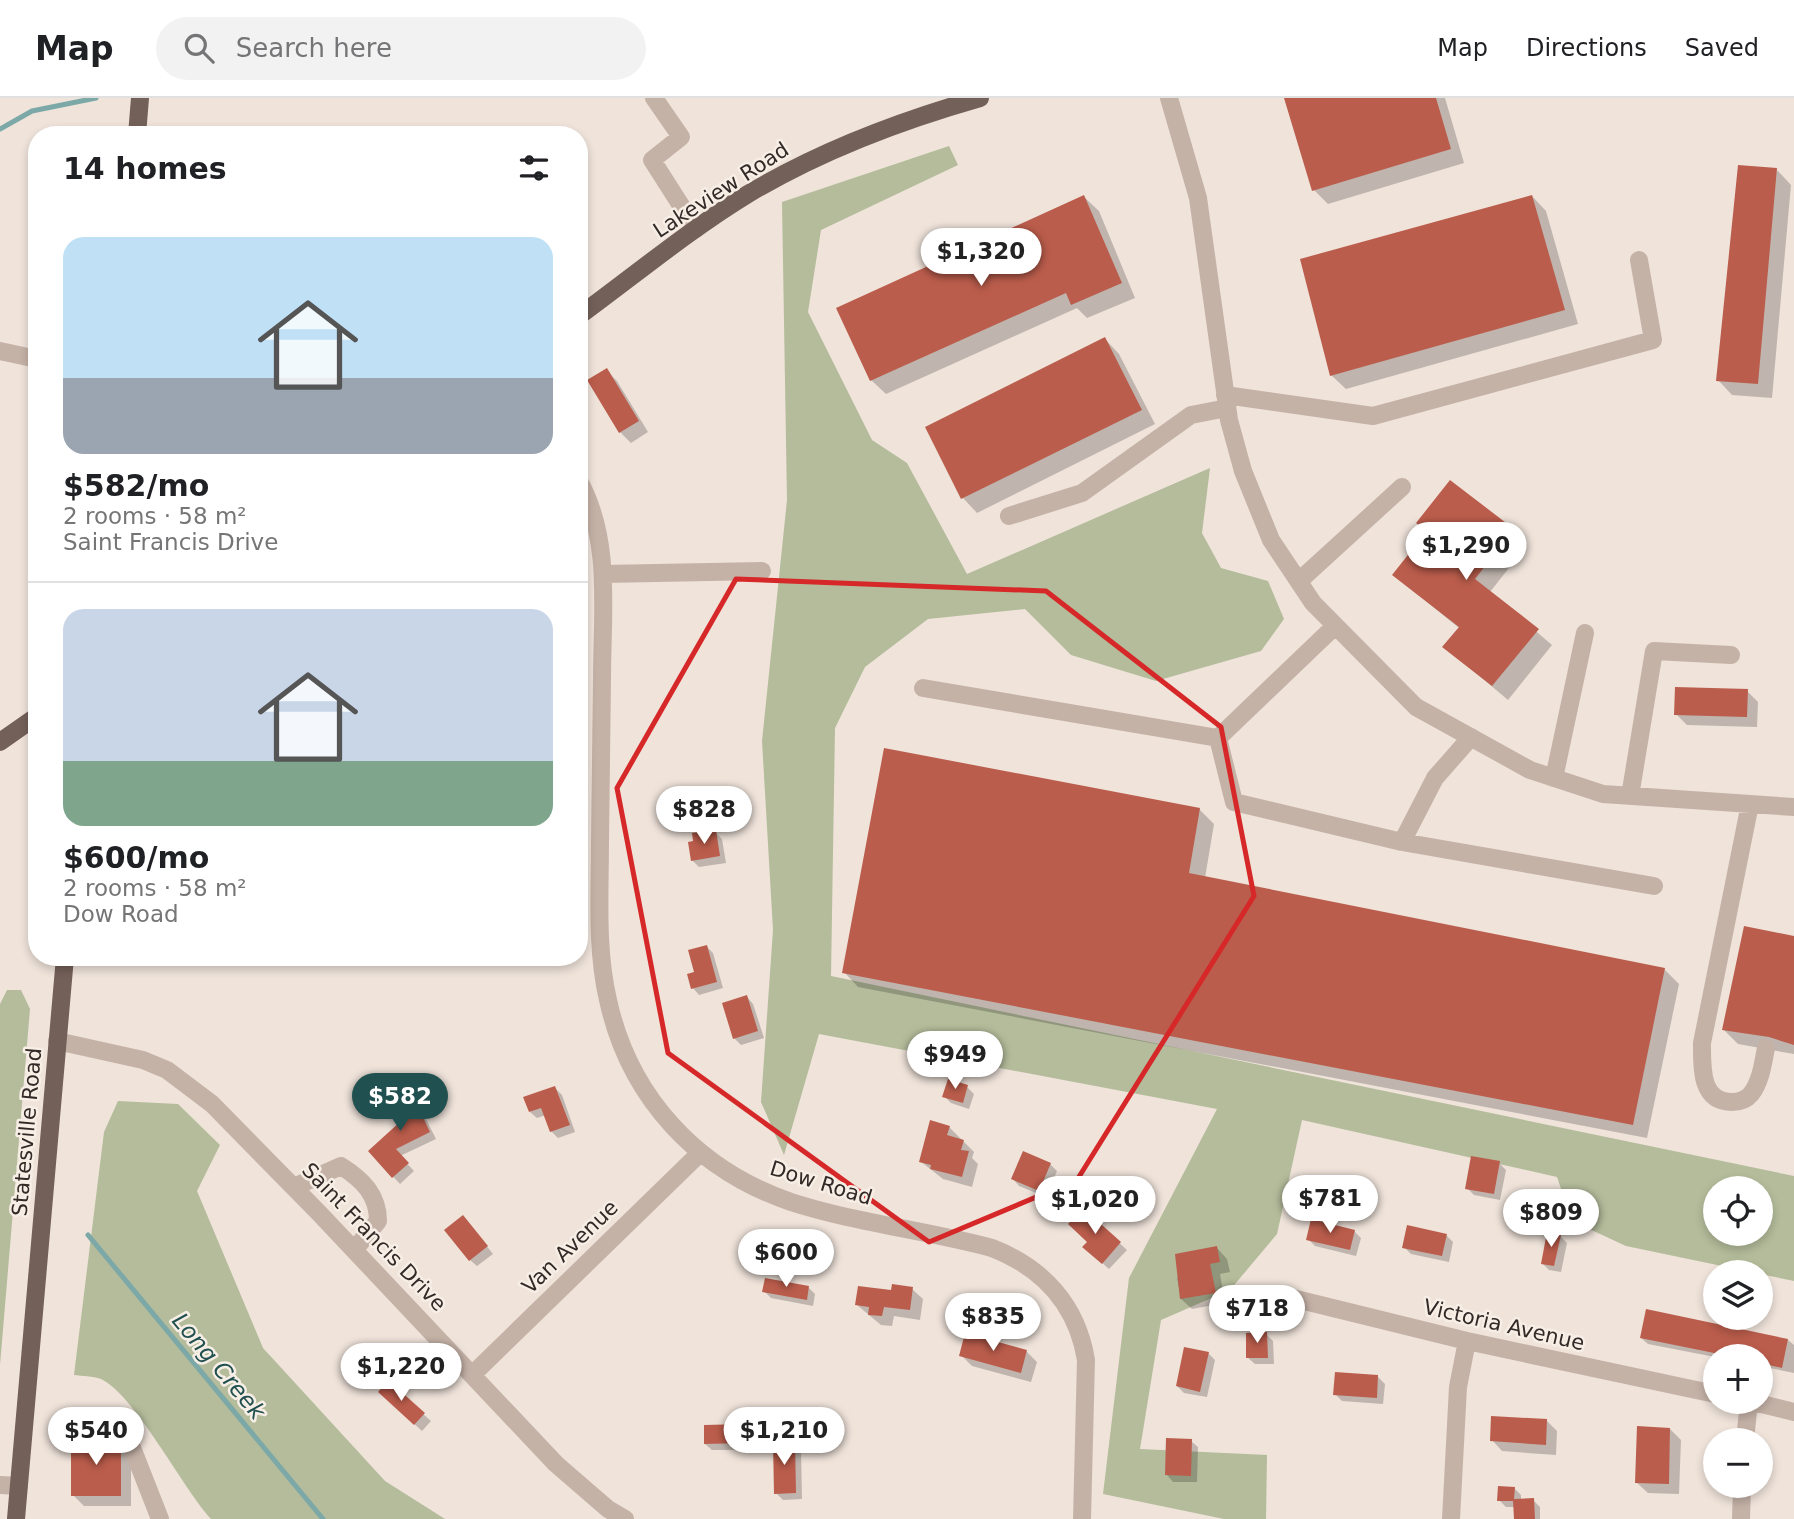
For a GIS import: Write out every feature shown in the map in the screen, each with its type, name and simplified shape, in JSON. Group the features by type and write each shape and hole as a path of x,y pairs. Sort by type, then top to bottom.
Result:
{"main road":[{"path":"138,126 140,98"},
{"name":"Lakeview Road","path":"588,309 695,229 748,194 807,162 914,117 980,98"},
{"path":"0,743 28,723"},
{"name":"Statesville Road","path":"16,1519 64,966"}],"street":[{"path":"654,98 681,137 652,160 695,229"},
{"path":"1169,98 1198,198 1226,402 1243,471 1271,540 1313,603 1416,707 1530,770 1603,794 1794,807"},
{"path":"1009,516 1082,493 1191,415 1226,402 1373,416 1653,340 1639,260"},
{"path":"0,351 28,357"},
{"path":"1299,581 1402,487"},
{"name":"Dow Road","path":"588,501 594,515 603,574 600,911 607,999 621,1044 642,1085 659,1110 699,1154 757,1188 791,1202 992,1248 1012,1256 1046,1279 1070,1312 1080,1335 1086,1360 1082,1519"},
{"path":"603,574 762,570"},
{"path":"1218,738 1335,626"},
{"path":"1554,778 1585,633"},
{"path":"1630,796 1654,651 1731,655"},
{"path":"923,688 1218,738"},
{"path":"1402,842 1435,778 1471,737"},
{"path":"1218,738 1234,802 1402,842 1654,886"},
{"path":"1750,804 1702,1044 1702,1073 1708,1091 1718,1101 1740,1102 1749,1097 1756,1086 1766,1048"},
{"name":"Saint Francis Drive","path":"57,1041 115,1051 167,1070 212,1104 294,1186 556,1464 593,1497 625,1519"},
{"name":"Van Avenue","path":"473,1374 699,1154"},
{"path":"294,1186 341,1166 371,1192 378,1205 378,1221 355,1250"},
{"name":"Victoria Avenue","path":"1284,1296 1467,1341 1703,1391"},
{"path":"1451,1519 1458,1387 1467,1341"},
{"path":"1773,1407 1794,1412"},
{"path":"122,1422 160,1519"},
{"path":"0,1485 19,1486"},
{"path":"1741,1519 1742,1498"}],"highlighted area":[{"path":"736,579 1046,591 1221,727 1254,896 1077,1180 929,1242 668,1053 617,788"}],"green space":[{"path":"949,146 958,165 821,230 808,312 872,440 907,463 967,574 1210,468 1202,533 1221,568 1268,581 1284,619 1261,651 1156,681 1071,655 1025,609 928,619 865,667 835,728 831,976 1794,1176 1794,1281 1773,1277 1773,1260 1703,1262 1626,1246 1572,1221 1557,1177 1302,1120 1277,1234 1230,1290 1161,1320 1140,1449 1267,1455 1266,1519 1224,1519 1103,1494 1129,1278 1217,1109 819,1034 784,1155 761,1102 773,930 762,741 787,500 782,202"},
{"path":"7,990 21,990 30,1009 0,1365 0,1004"},
{"path":"118,1101 178,1104 220,1145 197,1191 263,1348 385,1481 445,1519 211,1519 143,1421 114,1388 101,1379 74,1375 104,1132"}],"building":[{"path":"1284,98 1436,98 1451,149 1312,191"},
{"path":"1738,165 1777,168 1758,384 1716,381"},
{"path":"1084,195 1122,283 1071,305 1066,293 870,381 836,308"},
{"path":"1532,195 1565,310 1330,376 1300,259"},
{"path":"1105,337 1142,410 961,499 925,427"},
{"path":"607,368 639,421 619,433 588,379"},
{"path":"1450,480 1514,529 1475,579 1539,629 1492,686 1442,647 1459,627 1392,575 1427,531 1416,523"},
{"path":"1675,687 1748,689 1747,717 1674,715"},
{"path":"884,748 1200,808 1189,873 1665,968 1633,1125 842,973"},
{"path":"716,830 720,856 691,861 688,842 693,841 692,833"},
{"path":"1744,926 1794,936 1794,1045 1769,1037 1722,1030"},
{"path":"707,945 717,982 691,989 687,974 694,972 688,950"},
{"path":"747,995 758,1031 733,1039 722,1003"},
{"path":"948,1079 968,1085 963,1103 942,1097"},
{"path":"408,1086 430,1132 396,1149 409,1163 392,1178 368,1151 401,1121 388,1096"},
{"path":"555,1086 570,1125 550,1132 541,1108 529,1112 523,1097"},
{"path":"930,1120 950,1126 947,1135 964,1140 961,1150 969,1151 962,1177 930,1169 931,1165 919,1162"},
{"path":"1023,1151 1051,1163 1039,1191 1011,1179"},
{"path":"1471,1156 1500,1161 1494,1194 1465,1189"},
{"path":"1083,1208 1121,1242 1102,1264 1082,1247 1087,1242 1068,1224"},
{"path":"463,1215 488,1246 469,1261 444,1230"},
{"path":"1311,1219 1355,1230 1350,1250 1306,1240"},
{"path":"1407,1225 1447,1234 1442,1256 1402,1248"},
{"path":"1547,1232 1561,1235 1554,1266 1541,1264"},
{"path":"1217,1246 1220,1262 1210,1264 1216,1293 1180,1299 1175,1254"},
{"path":"765,1278 809,1286 807,1300 762,1292"},
{"path":"892,1284 913,1287 910,1310 884,1307 882,1316 868,1315 869,1307 855,1305 858,1286 891,1290"},
{"path":"1646,1309 1703,1321 1703,1330 1745,1330 1788,1339 1782,1368 1773,1366 1773,1344 1703,1344 1703,1351 1640,1338"},
{"path":"1267,1332 1268,1358 1246,1358 1246,1333"},
{"path":"965,1333 1027,1350 1021,1373 959,1356"},
{"path":"1184,1347 1209,1352 1200,1392 1176,1386"},
{"path":"1335,1372 1378,1375 1377,1398 1333,1395"},
{"path":"388,1380 425,1413 414,1425 378,1392"},
{"path":"1491,1416 1547,1419 1546,1445 1490,1441"},
{"path":"745,1424 746,1443 704,1444 704,1425"},
{"path":"1637,1426 1670,1428 1669,1484 1635,1483"},
{"path":"71,1438 116,1438 121,1451 121,1496 71,1496"},
{"path":"1166,1438 1192,1439 1191,1476 1165,1475"},
{"path":"773,1441 795,1441 796,1493 774,1494"},
{"path":"1498,1486 1515,1487 1514,1499 1534,1498 1535,1519 1514,1519 1513,1501 1497,1501"}],"waterway":[{"path":"0,129 32,111 96,98"},
{"name":"Long Creek","path":"88,1235 323,1519"}]}
